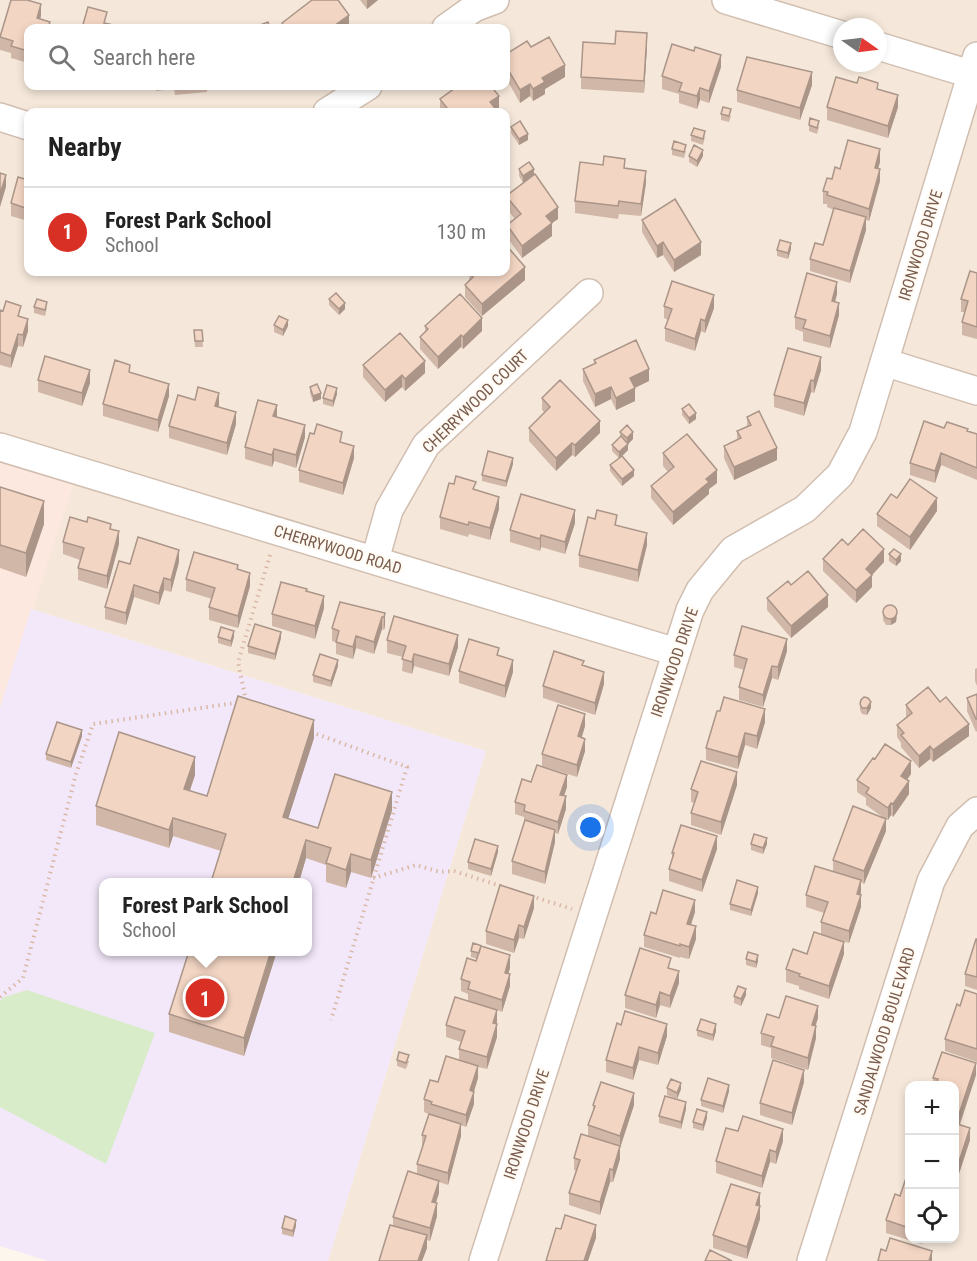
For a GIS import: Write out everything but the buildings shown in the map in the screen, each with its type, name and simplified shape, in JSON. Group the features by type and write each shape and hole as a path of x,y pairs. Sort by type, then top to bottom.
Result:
{"street":[{"path":"726,0 833,32"},
{"path":"451,24 480,3"},
{"path":"887,48 975,69"},
{"name":"IRONWOOD DRIVE","path":"483,1261 690,610 700,590 733,550 805,509 840,475 863,432 975,69"},
{"path":"333,108 362,90"},
{"path":"0,117 24,125"},
{"name":"CHERRYWOOD COURT","path":"375,560 389,510 426,444 589,293"},
{"path":"884,362 977,391"},
{"name":"CHERRYWOOD ROAD","path":"0,447 676,652"},
{"name":"SANDALWOOD BOULEVARD","path":"811,1261 931,881 960,826 977,811"}],"path":[{"path":"0,997 23,978 76,774 93,724 239,700 246,704 238,662 277,531"},
{"path":"306,730 407,767 331,1020"},
{"path":"374,878 416,865 440,872 454,871 508,888"},
{"path":"529,895 593,916"}],"shaded area":[{"path":"0,0 977,0 977,1261 328,1261 486,751 31,609 77,473 0,449"},
{"path":"0,449 77,473 0,708"},
{"path":"31,609 486,751 328,1261 48,1261 0,1246 0,708"}],"green space":[{"path":"27,990 155,1033 106,1164 0,1107 0,1001 4,997"}],"place":[{"name":"Forest Park School","path":"205,998"}]}
